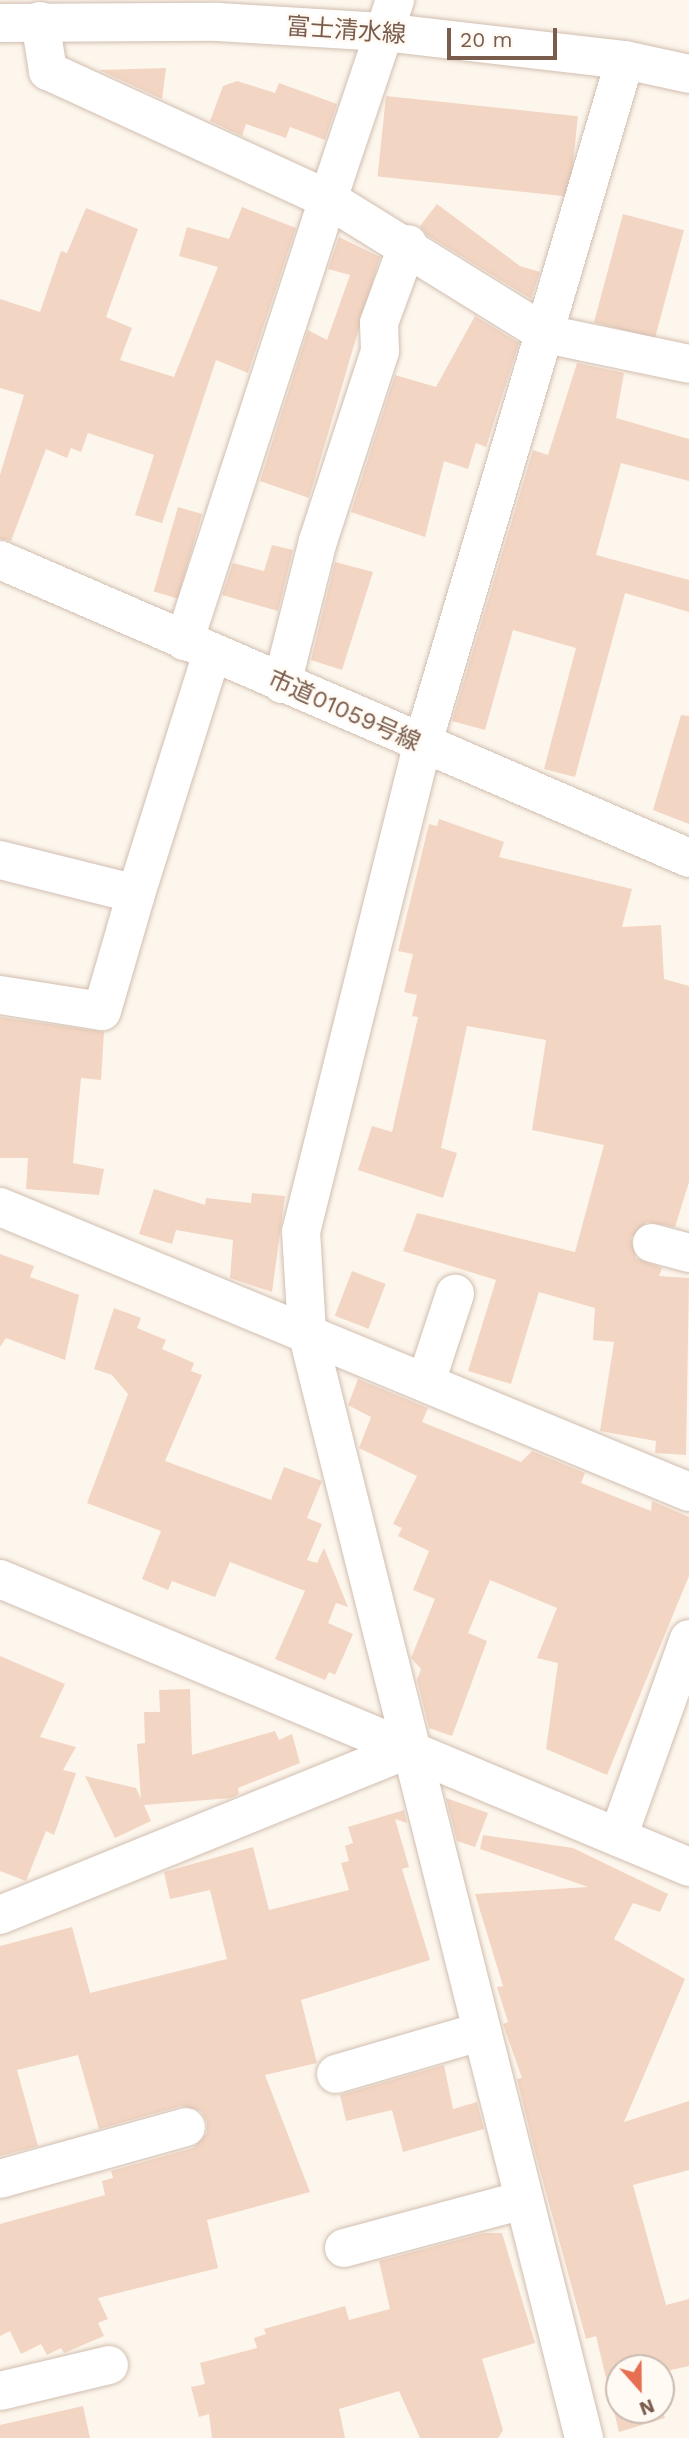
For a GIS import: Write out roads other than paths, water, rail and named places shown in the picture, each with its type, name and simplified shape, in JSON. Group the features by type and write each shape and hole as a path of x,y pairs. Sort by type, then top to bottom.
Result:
{"street":[{"name":"富士清水線","path":"0,23 218,22 389,16 625,60 689,75"},
{"path":"0,995 102,1011 136,894 198,647 328,200 389,16"},
{"path":"40,21 48,71 328,200 408,244 546,334 689,365"},
{"path":"584,2438 407,1750 307,1332 301,1232 422,746 625,60"},
{"path":"282,684 318,541 380,351 379,323 408,244"},
{"name":"市道01059号線","path":"0,560 422,746 689,858"},
{"path":"0,860 136,894"},
{"path":"0,1207 689,1492"},
{"path":"652,1243 689,1253"},
{"path":"426,1382 455,1294"},
{"path":"0,1579 689,1867"},
{"path":"618,1838 689,1639"},
{"path":"0,1915 407,1750"},
{"path":"336,2074 480,2032"},
{"path":"0,2179 186,2127"},
{"path":"344,2248 523,2200"},
{"path":"0,2391 109,2365"}]}
